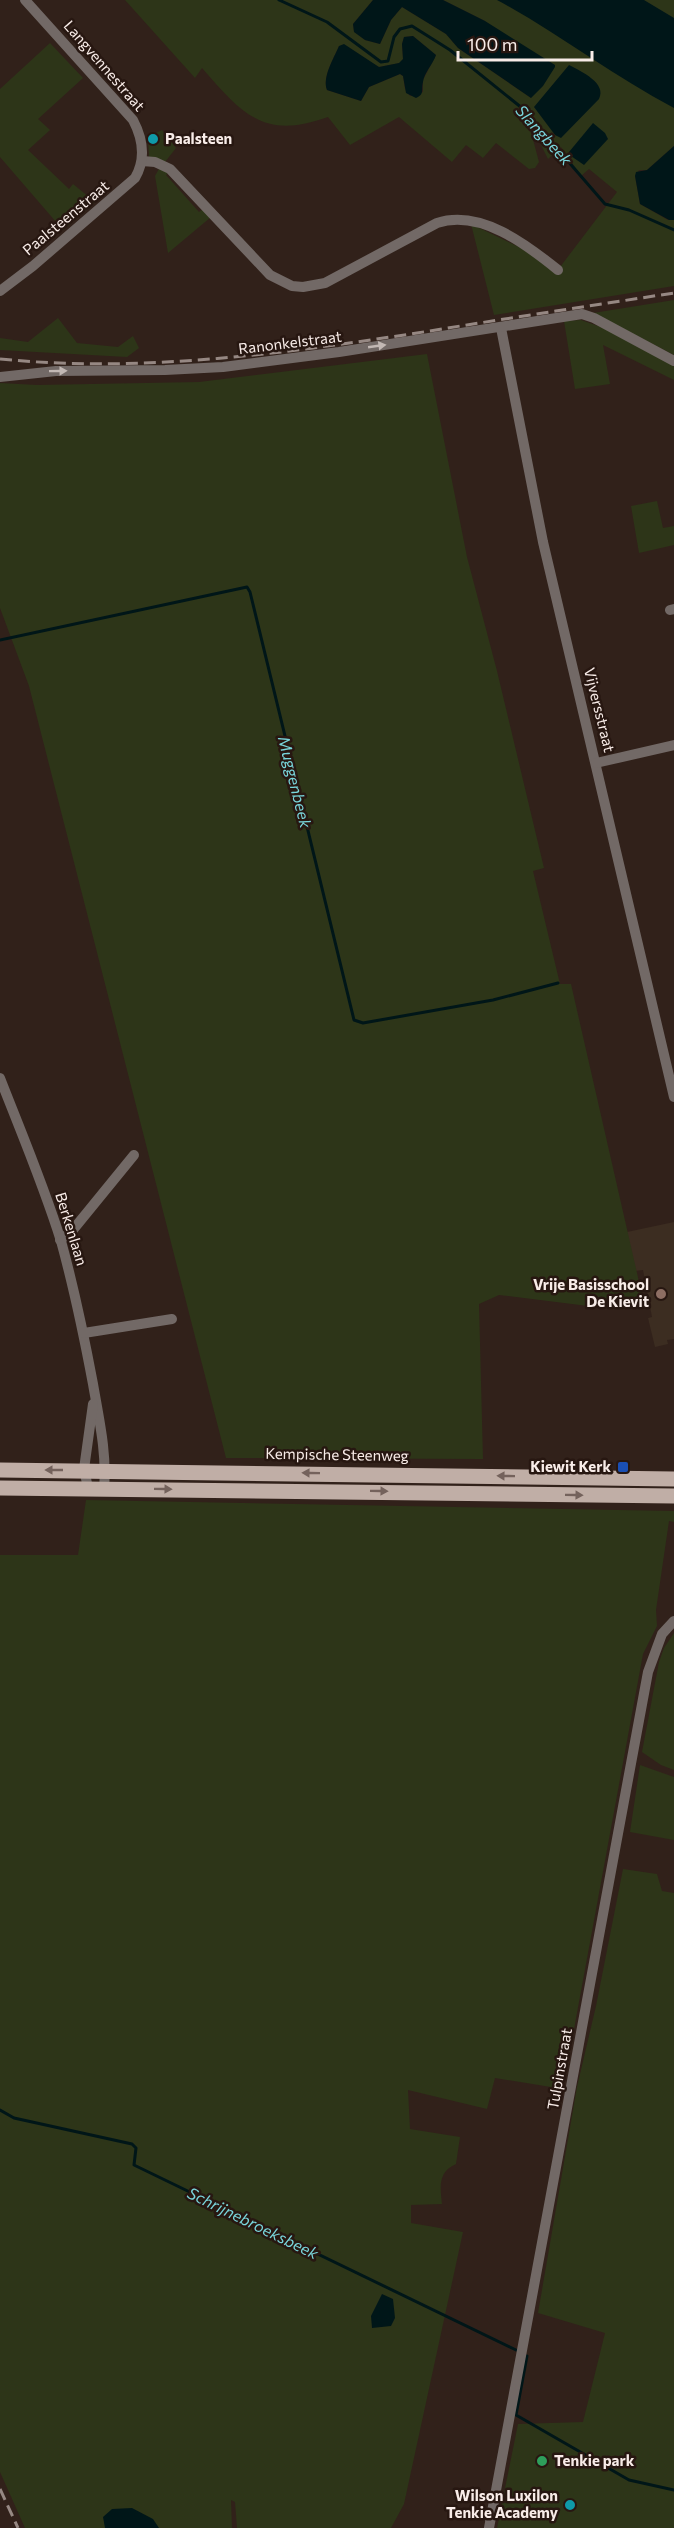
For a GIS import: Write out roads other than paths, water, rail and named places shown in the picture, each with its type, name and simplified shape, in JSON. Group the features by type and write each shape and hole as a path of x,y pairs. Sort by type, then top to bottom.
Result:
{"main road":[{"name":"Kempische Steenweg","path":"0,1470 84,1469 674,1479"},
{"path":"0,1488 674,1496"}],"street":[{"name":"Langvennestraat","path":"25,0 133,120 140,137 142,161"},
{"path":"142,161 155,162 170,169 270,274 292,286 303,287 325,283 448,219 469,219 480,223 532,249 558,270"},
{"name":"Paalsteenstraat","path":"0,291 33,266 135,178 142,161"},
{"name":"Ranonkelstraat","path":"0,377 56,371 223,367 501,328 582,314 594,318 674,362"},
{"name":"Vijversstraat","path":"501,328 543,542 674,1097"},
{"path":"596,763 674,745"},
{"name":"Berkenlaan","path":"0,1078 60,1240 84,1333 106,1470 104,1488"},
{"path":"60,1240 72,1231 134,1155"},
{"path":"84,1333 172,1319"},
{"name":"Berkenlaan","path":"88,1488 84,1469 95,1395"},
{"name":"Tulpinstraat","path":"489,2528 648,1672 662,1634 674,1621"}],"waterway":[{"name":"Slangbeek","path":"279,0 327,22 381,62 388,61 394,37 400,29 412,26 450,50 522,108 605,204 629,210 674,230"},
{"name":"Muggenbeek","path":"0,640 247,587 354,1020 363,1023 493,1000 558,983"},
{"name":"Schrijnebroeksbeek","path":"0,2110 14,2118 132,2144 136,2148 134,2165 516,2350"},
{"name":"Schrijnebroeksbeek","path":"527,2356 516,2415 629,2480 674,2490"}],"railway":[{"path":"0,359 105,364 262,354 365,341 674,293"},
{"path":"0,2489 18,2528"}],"place":[{"name":"Paalsteen","path":"153,139"},
{"name":"Vrije Basisschool De Kievit","path":"661,1294"},
{"name":"Kiewit Kerk","path":"623,1467"},
{"name":"Tenkie park","path":"542,2461"},
{"name":"Wilson Luxilon Tenkie Academy","path":"570,2505"}]}
